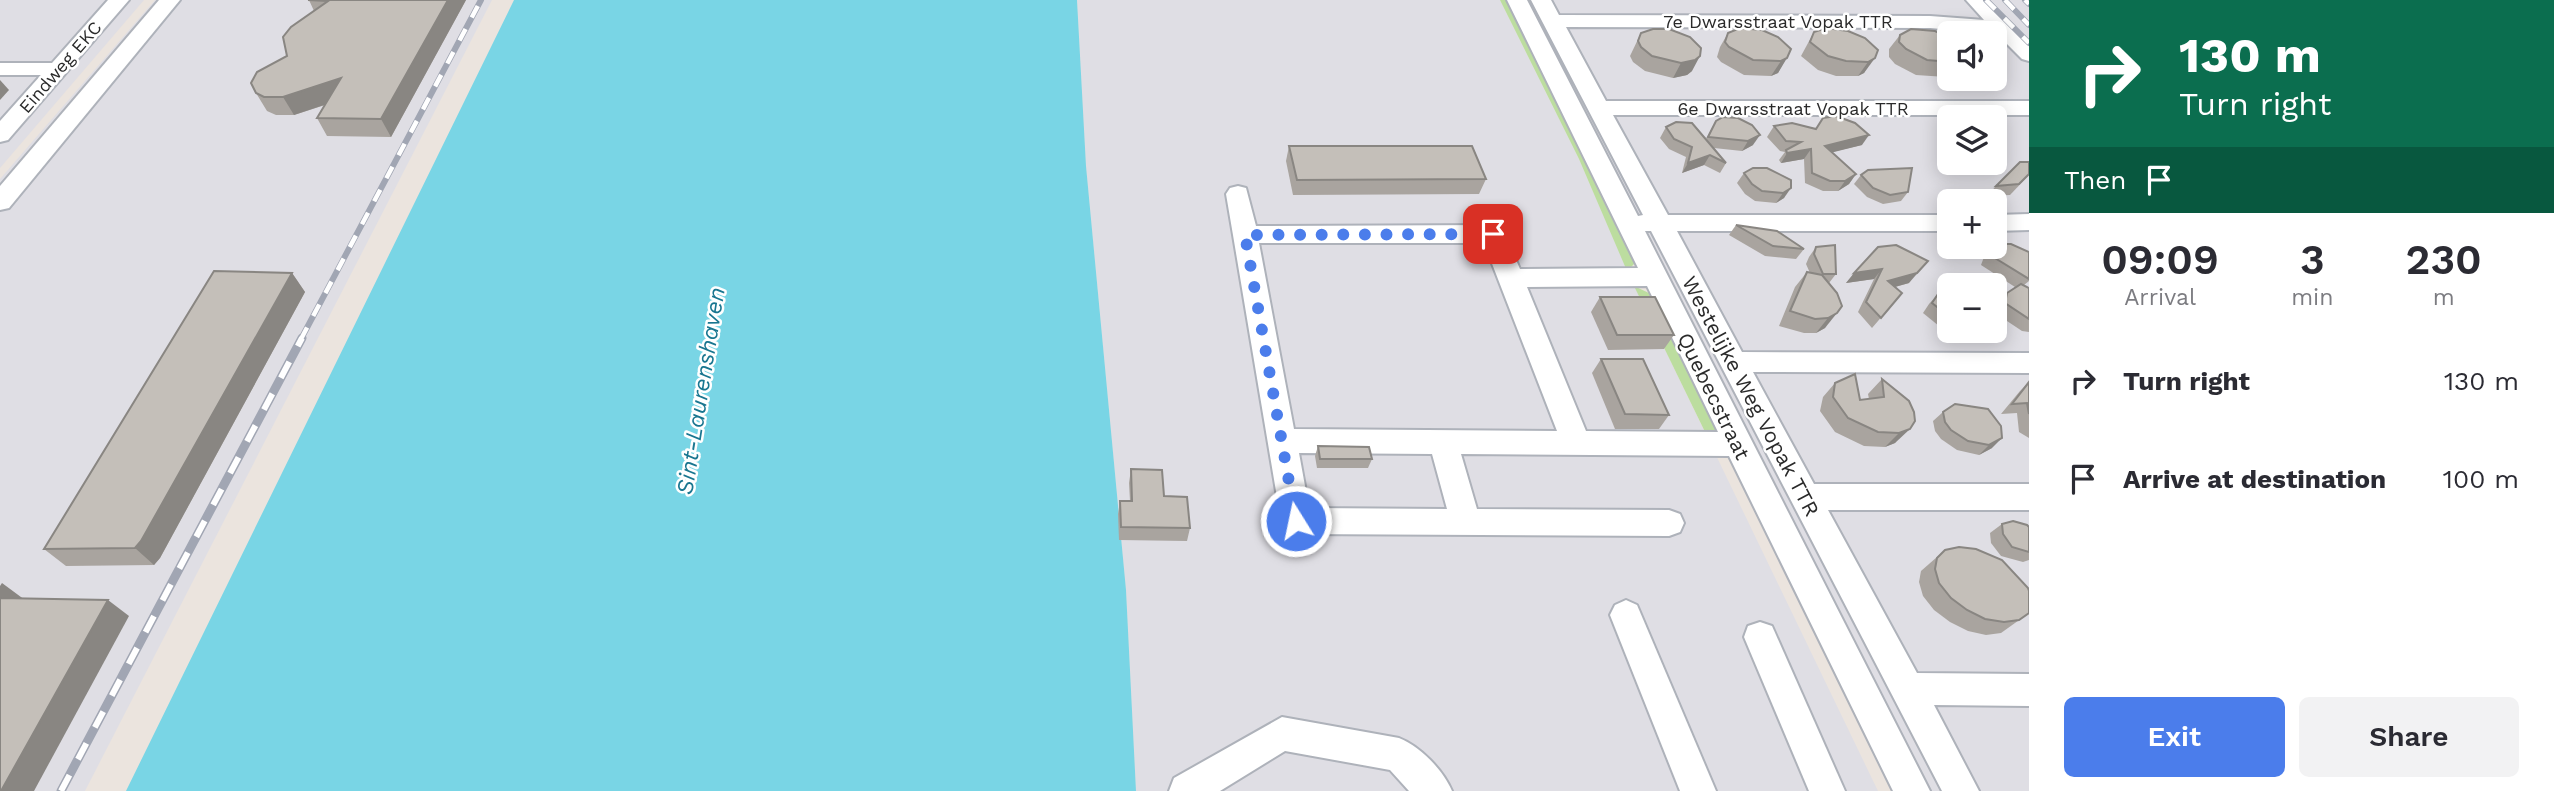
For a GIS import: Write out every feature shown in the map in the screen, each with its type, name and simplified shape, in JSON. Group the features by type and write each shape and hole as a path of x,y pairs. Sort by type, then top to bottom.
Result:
{"street":[{"name":"Eindweg EKC","path":"0,135 119,0"},
{"path":"0,202 170,0"},
{"name":"Quebecstraat","path":"1517,0 1912,791"},
{"path":"1976,0 1996,21"},
{"name":"7e Dwarsstraat Vopak TTR","path":"1547,11 1937,23"},
{"name":"Westelijke Weg Vopak TTR","path":"1547,11 1961,791"},
{"path":"2007,32 2029,55"},
{"path":"0,69 58,69"},
{"name":"6e Dwarsstraat Vopak TTR","path":"1598,108 2029,108"},
{"path":"1238,194 1296,521 1669,523"},
{"path":"2007,223 2029,222"},
{"path":"1629,223 1937,223"},
{"path":"1245,235 1493,234 1576,443"},
{"path":"1511,278 1656,277"},
{"path":"1734,362 2029,363"},
{"path":"1282,441 1737,444"},
{"path":"1443,442 1466,522"},
{"path":"1805,497 2029,497"},
{"path":"1626,615 1698,791"},
{"path":"1760,637 1827,791"},
{"path":"1907,689 2029,690"},
{"path":"1186,791 1282,734 1399,755 1434,791"}],"shaded area":[{"path":"0,0 144,0 0,168"},
{"path":"155,0 492,0 85,791 0,791 0,179"},
{"path":"1077,0 1500,0 1579,159 1630,277 1878,791 1136,791 1126,590 1086,166"},
{"path":"1530,0 2029,0 2029,791 1931,791"}],"green space":[{"path":"1500,0 1507,0 1636,262 1627,271 1579,159"},
{"path":"1634,286 1651,294 1718,429 1715,434 1707,436"}],"water":[{"name":"Sint-Laurenshaven","path":"514,0 1077,0 1086,166 1126,590 1136,791 126,791"}],"building":[{"path":"308,0 448,0 381,119 317,118 341,78 283,97 264,97 256,93 251,83 257,72 287,56 283,37 291,27 328,1"},
{"path":"1740,28 1762,30 1778,37 1791,49 1787,58 1781,61 1753,60 1729,47 1725,42 1728,33"},
{"path":"1826,28 1848,31 1865,38 1878,50 1875,58 1868,62 1846,61 1828,56 1810,42 1814,32"},
{"path":"1653,29 1669,29 1690,37 1701,48 1700,56 1681,63 1652,56 1638,41 1641,33"},
{"path":"1911,29 1937,32 1937,61 1927,60 1906,49 1899,42 1900,35"},
{"path":"1836,116 1855,123 1869,135 1825,146 1856,174 1845,181 1830,181 1812,173 1811,149 1787,153 1786,150 1801,142 1786,141 1774,126 1792,123 1816,129 1823,118"},
{"path":"1723,117 1738,118 1752,125 1760,135 1748,141 1708,137 1716,121"},
{"path":"1676,122 1692,123 1726,163 1710,155 1688,163 1692,147 1674,139 1666,127"},
{"path":"1289,146 1472,146 1486,179 1297,180"},
{"path":"2020,162 2029,162 2029,174 2019,184 1996,186"},
{"path":"1753,168 1767,168 1791,180 1791,188 1783,193 1762,191 1752,184 1744,173"},
{"path":"1912,168 1908,192 1890,195 1873,188 1861,175 1868,170"},
{"path":"1736,225 1777,231 1804,249 1773,246"},
{"path":"2007,244 2029,252 2029,279 1996,259 2007,259"},
{"path":"1835,245 1836,274 1823,274 1814,254 1816,247"},
{"path":"1896,245 1928,261 1917,273 1888,281 1902,293 1881,318 1866,302 1882,269 1854,273 1878,247"},
{"path":"214,271 292,273 141,541 135,548 44,549"},
{"path":"1807,272 1822,275 1837,293 1842,306 1837,313 1828,318 1815,319 1790,311"},
{"path":"2021,284 2029,288 2029,319 2007,304 2007,293"},
{"path":"1600,297 1655,297 1674,335 1617,335"},
{"path":"1601,359 1643,359 1669,415 1625,414"},
{"path":"1855,374 1860,400 1884,397 1882,379 1909,401 1915,421 1910,429 1899,433 1878,432 1848,418 1833,397 1835,383"},
{"path":"2029,382 2029,414 2027,403 2012,404"},
{"path":"1955,404 1988,409 2001,426 2002,438 1989,445 1968,441 1951,430 1945,422 1943,412"},
{"path":"1318,446 1369,447 1372,459 1320,459"},
{"path":"1131,469 1162,470 1164,496 1187,497 1190,528 1121,527 1120,501 1132,501"},
{"path":"2013,521 2029,527 2029,552 2012,547 2003,534 2002,524"},
{"path":"1959,547 1976,549 2002,560 2028,588 2029,613 2019,620 2004,622 1985,619 1951,598 1939,583 1935,569 1937,558 1945,550"},
{"path":"0,598 108,600 1,791 0,791"}],"railway":[{"path":"301,339 481,0"},
{"path":"1986,0 2029,43"},
{"path":"2005,0 2029,25"},
{"path":"2025,0 2029,4"},
{"path":"61,791 302,338"}],"route":[{"path":"1296,521 1245,235 1493,234"}]}
